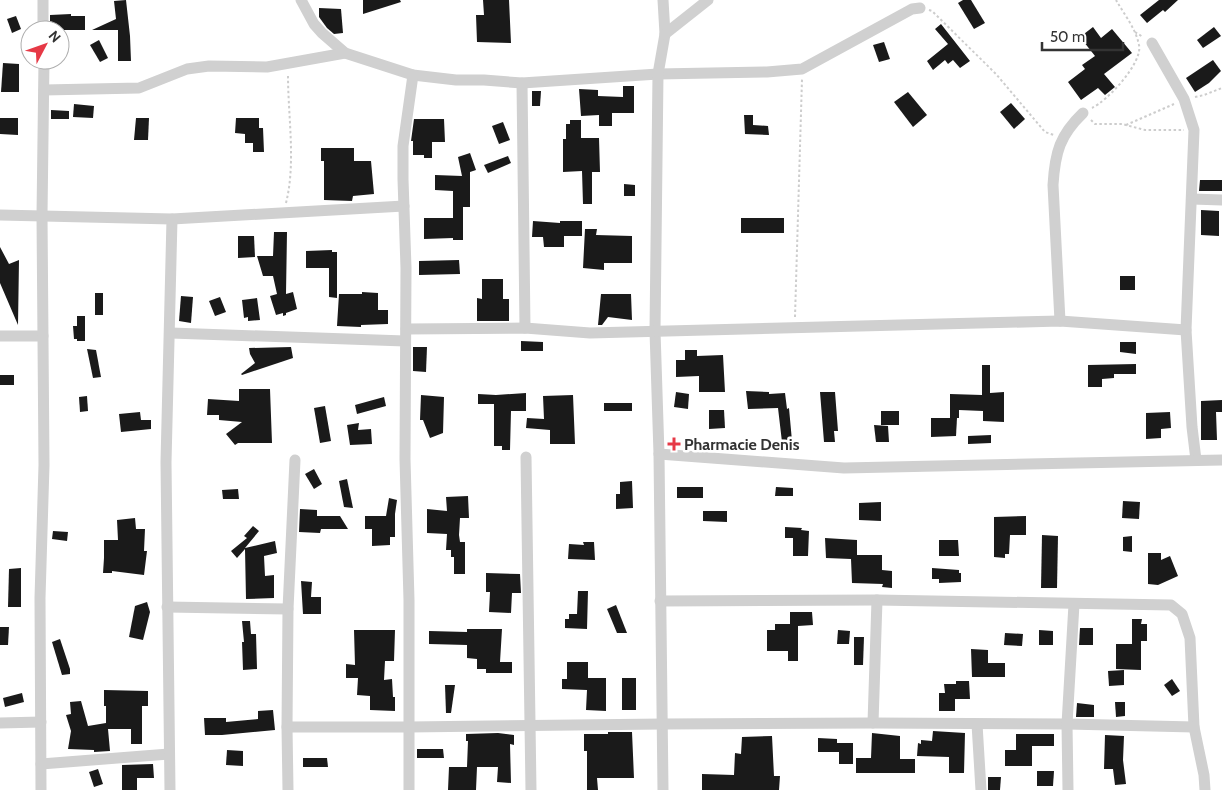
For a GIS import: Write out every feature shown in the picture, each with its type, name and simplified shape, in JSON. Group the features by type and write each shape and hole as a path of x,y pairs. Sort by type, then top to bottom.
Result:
{"street":[{"path":"43,0 43,20"},
{"path":"301,0 314,24 345,53 413,75 456,80 522,83 658,74 766,72 802,69 912,9 920,8"},
{"path":"663,0 665,34 658,74 655,331 659,454 663,790"},
{"path":"665,34 708,0"},
{"path":"1152,43 1184,99 1194,130 1186,330 1196,460"},
{"path":"44,90 138,88 187,69 209,66 267,67 345,53"},
{"path":"41,790 40,598 44,465 42,216 44,70"},
{"path":"409,790 409,600 405,459 406,328 403,146 413,75"},
{"path":"522,83 525,328"},
{"path":"1060,322 1053,185 1054,165 1063,135 1071,124 1084,112"},
{"path":"1192,199 1222,200"},
{"path":"0,215 172,219 404,206"},
{"path":"170,790 166,462 172,219"},
{"path":"406,328 525,328 590,333 1060,322 1186,330"},
{"path":"170,333 405,341"},
{"path":"0,336 43,336"},
{"path":"659,454 844,468 1222,460"},
{"path":"526,457 532,790"},
{"path":"288,790 288,610 295,460"},
{"path":"660,601 877,600 1171,605 1178,608 1182,614 1190,638 1194,727 1204,775 1205,790"},
{"path":"874,723 877,600"},
{"path":"1068,790 1067,724 1074,604"},
{"path":"167,607 288,610"},
{"path":"0,723 41,722"},
{"path":"287,726 408,727 874,723 1194,727"},
{"path":"977,724 981,790"},
{"path":"41,764 169,754"}],"path":[{"path":"1116,0 1134,32 1140,48 1131,69 1119,86 1101,104 1084,112 1095,124 1122,124 1145,130 1194,130"},
{"path":"920,8 932,11 996,74 1045,132 1063,135"},
{"path":"284,212 290,189 291,168 287,64"},
{"path":"795,328 802,69"}],"building":[{"path":"126,0 131,61 118,61 118,30 92,30 116,19 114,1"},
{"path":"363,0 400,0 401,2 363,14"},
{"path":"483,0 509,0 511,43 477,42 476,15 484,15"},
{"path":"963,0 971,0 985,23 974,29 958,3"},
{"path":"1159,0 1178,0 1165,12 1163,10 1147,23 1140,15"},
{"path":"319,8 341,9 343,33 334,34 327,28 319,17"},
{"path":"71,14 71,16 85,16 85,30 70,30 70,20 50,20 50,15"},
{"path":"16,16 20,29 12,33 7,19"},
{"path":"941,24 970,61 960,68 953,60 948,64 945,60 933,70 927,61 948,44 935,29"},
{"path":"1093,27 1101,38 1112,29 1132,53 1104,74 1115,87 1105,95 1098,88 1081,100 1068,82 1085,69 1082,65 1095,56 1080,37"},
{"path":"1214,27 1221,36 1203,48 1197,40"},
{"path":"99,40 108,58 100,62 90,45"},
{"path":"884,42 890,59 879,62 873,45"},
{"path":"1213,60 1221,71 1209,83 1195,92 1186,78"},
{"path":"3,63 19,64 19,92 1,92"},
{"path":"623,86 634,86 634,113 612,113 612,126 599,126 599,115 581,116 579,89 598,90 598,96 623,97"},
{"path":"532,91 541,91 540,106 532,106"},
{"path":"908,92 927,115 913,127 894,102"},
{"path":"1011,103 1025,119 1014,129 1000,112"},
{"path":"74,104 94,106 93,118 73,117"},
{"path":"51,110 69,111 69,119 51,119"},
{"path":"744,115 753,115 753,125 768,126 769,135 745,134"},
{"path":"0,118 18,118 18,135 0,134"},
{"path":"136,118 149,118 148,140 134,140"},
{"path":"236,118 259,118 259,128 263,128 264,152 253,152 253,143 245,143 245,134 235,133"},
{"path":"414,119 444,119 445,142 432,142 432,158 424,158 424,155 413,155 413,141 411,141"},
{"path":"570,120 581,120 581,138 599,138 600,172 592,172 592,204 583,204 582,171 563,172 563,139 566,139 566,124 570,124"},
{"path":"503,122 510,140 499,144 492,126"},
{"path":"321,148 354,148 354,161 371,161 374,194 353,196 352,201 324,200 324,161 321,161"},
{"path":"470,153 476,170 470,172 470,207 463,207 463,240 453,240 453,238 424,239 424,218 453,218 453,191 435,190 435,175 462,176 458,157"},
{"path":"508,156 511,163 488,173 484,165"},
{"path":"1200,180 1222,180 1222,191 1199,191"},
{"path":"624,184 635,185 635,196 624,196"},
{"path":"1201,210 1219,211 1219,236 1201,235"},
{"path":"741,218 784,218 784,233 741,233"},
{"path":"533,221 560,223 560,221 582,221 582,236 564,236 564,247 544,247 543,237 532,237"},
{"path":"585,229 597,229 596,235 632,236 632,263 604,263 604,270 583,268"},
{"path":"274,232 287,232 286,294 293,292 297,309 283,316 283,313 276,315 270,296 277,294 273,276 263,276 257,256 273,256"},
{"path":"238,236 254,236 255,257 238,258"},
{"path":"0,247 9,264 19,260 18,325 0,283"},
{"path":"332,250 332,252 337,252 337,298 329,297 329,268 306,268 306,251"},
{"path":"459,260 460,274 419,275 419,261"},
{"path":"1120,276 1135,276 1135,290 1120,290"},
{"path":"482,279 503,279 503,299 509,299 509,321 477,321 477,298 482,299"},
{"path":"362,292 378,293 378,310 388,310 388,324 361,325 361,327 337,326 339,294 362,294"},
{"path":"95,293 103,293 103,315 95,315"},
{"path":"601,294 631,294 632,320 608,317 602,325 598,325"},
{"path":"181,296 193,297 191,323 179,321"},
{"path":"220,297 226,312 215,316 209,301"},
{"path":"257,298 260,320 248,321 248,317 244,318 242,300"},
{"path":"77,316 85,316 85,341 74,339 73,326 77,326"},
{"path":"521,341 543,342 543,351 521,351"},
{"path":"1120,342 1136,342 1136,354 1120,352"},
{"path":"291,347 293,358 241,374 255,363 249,348"},
{"path":"413,347 427,347 426,372 413,371"},
{"path":"87,349 96,350 101,377 93,378"},
{"path":"685,350 697,350 697,356 723,355 725,392 699,392 699,376 676,377 676,360 685,360"},
{"path":"1136,364 1136,374 1114,374 1114,378 1102,379 1102,387 1088,387 1088,365"},
{"path":"982,365 990,365 990,393 1004,392 1004,422 983,421 983,411 959,410 959,418 950,418 950,394 982,395"},
{"path":"0,375 14,375 14,385 0,385"},
{"path":"239,389 270,389 272,443 238,443 235,445 226,434 242,422 219,420 219,415 207,415 208,399 239,401"},
{"path":"746,391 769,392 769,394 785,393 787,409 789,408 792,441 782,442 778,408 748,409"},
{"path":"676,392 689,394 688,409 674,407"},
{"path":"820,392 835,392 838,431 834,431 835,442 824,442"},
{"path":"526,393 526,411 511,411 510,450 502,450 502,446 494,446 494,404 478,404 478,394"},
{"path":"421,395 444,397 443,433 430,438 423,420 420,420"},
{"path":"573,395 575,444 550,444 550,430 526,428 527,418 544,419 543,396"},
{"path":"87,396 88,411 80,412 79,397"},
{"path":"384,397 386,406 357,414 355,405"},
{"path":"1222,400 1222,412 1216,412 1217,440 1201,440 1201,401"},
{"path":"604,403 632,403 632,411 604,411"},
{"path":"325,406 331,441 320,443 314,408"},
{"path":"709,410 724,410 725,428 709,429"},
{"path":"881,411 899,411 899,425 881,425"},
{"path":"140,412 141,420 151,420 151,429 121,432 119,414"},
{"path":"1170,412 1171,428 1161,429 1161,438 1146,439 1146,413"},
{"path":"931,418 957,418 956,436 931,437"},
{"path":"359,423 358,430 371,429 372,444 350,445 347,425"},
{"path":"874,425 888,426 889,442 876,442"},
{"path":"991,435 991,443 968,444 968,436"},
{"path":"314,469 322,484 314,489 305,474"},
{"path":"347,479 353,508 344,507 339,481"},
{"path":"632,481 633,508 616,509 616,494 620,494 620,482"},
{"path":"677,487 703,487 703,498 677,498"},
{"path":"776,487 793,488 793,496 775,496"},
{"path":"238,489 239,499 223,499 222,490"},
{"path":"468,496 469,518 460,518 459,535 460,542 465,542 465,574 454,574 454,557 451,557 451,550 446,550 447,534 427,533 427,509 447,511 446,497"},
{"path":"389,498 397,500 395,537 390,537 390,545 372,546 372,529 365,529 365,516 386,516"},
{"path":"1123,501 1140,502 1139,519 1122,518"},
{"path":"881,502 881,521 859,520 859,503"},
{"path":"300,509 317,510 317,516 340,516 348,529 321,529 320,533 299,532"},
{"path":"703,511 727,511 727,522 703,521"},
{"path":"1026,516 1026,535 1010,535 1009,554 1005,554 1005,558 994,557 994,517"},
{"path":"135,518 136,529 145,529 144,551 147,551 144,575 112,571 112,573 103,573 104,540 118,540 117,520"},
{"path":"253,526 259,531 245,548 275,541 277,553 264,556 265,576 274,575 274,598 246,599 245,549 237,558 231,551 247,538 244,536"},
{"path":"785,527 802,528 801,530 809,531 808,556 793,556 793,538 785,538"},
{"path":"53,531 68,532 67,541 52,539"},
{"path":"1042,535 1058,536 1057,588 1041,588"},
{"path":"1132,536 1132,552 1123,551 1123,537"},
{"path":"825,538 857,540 857,555 882,555 882,570 892,571 892,588 882,587 883,584 852,583 851,559 826,558"},
{"path":"939,540 958,540 959,556 939,556"},
{"path":"583,542 594,542 595,560 568,559 569,544 584,545"},
{"path":"1148,553 1161,553 1161,560 1170,556 1178,576 1158,585 1148,584"},
{"path":"21,568 21,607 8,607 9,569"},
{"path":"932,568 959,570 961,582 939,583 939,579 932,579"},
{"path":"486,573 520,574 521,593 512,593 511,613 489,612 490,592 486,592"},
{"path":"301,581 312,582 311,597 321,597 321,614 303,614"},
{"path":"578,591 588,591 587,629 565,628 565,619 569,619 569,614 577,614"},
{"path":"147,602 150,612 143,640 129,637 135,606"},
{"path":"616,605 627,633 617,633 607,609"},
{"path":"790,612 812,612 813,625 798,626 798,661 788,661 788,651 767,651 767,630 775,630 775,624 790,624"},
{"path":"1132,619 1142,619 1141,624 1147,624 1147,641 1141,641 1141,670 1116,669 1116,644 1132,644"},
{"path":"242,621 250,621 251,634 256,634 257,669 243,670 242,642 244,642"},
{"path":"0,627 9,627 8,645 0,645"},
{"path":"1080,628 1093,628 1093,645 1079,645"},
{"path":"467,629 502,629 500,662 512,662 512,673 486,673 486,669 477,669 477,659 467,658 467,645 429,644 429,631 467,632"},
{"path":"354,630 395,630 394,661 385,661 384,680 392,679 395,711 370,710 370,696 357,695 358,678 346,678 346,664 355,665"},
{"path":"838,630 850,631 849,644 837,644"},
{"path":"1039,630 1053,631 1053,645 1039,645"},
{"path":"1005,633 1023,634 1022,646 1004,645"},
{"path":"854,637 864,637 863,665 854,665"},
{"path":"60,639 70,674 62,675 52,642"},
{"path":"971,649 988,650 988,663 1005,663 1005,677 972,677"},
{"path":"567,662 588,662 588,678 606,678 606,711 586,710 587,690 562,689 562,679 567,679"},
{"path":"1124,670 1124,685 1109,686 1108,671"},
{"path":"622,678 636,678 636,710 622,710"},
{"path":"1172,679 1180,691 1172,696 1164,685"},
{"path":"956,681 969,681 970,699 955,699 955,711 939,711 939,693 945,693 944,684 956,684"},
{"path":"445,685 455,685 451,713 446,713"},
{"path":"104,690 148,691 148,706 142,706 142,744 131,744 131,729 108,729 110,751 94,752 94,750 68,749 71,731 66,715 71,714 70,702 81,701 88,726 106,723"},
{"path":"22,693 24,702 5,707 3,698"},
{"path":"1115,702 1125,702 1125,716 1116,717"},
{"path":"1077,703 1094,705 1094,717 1076,717"},
{"path":"273,710 275,730 205,735 204,718 226,718 226,722 258,719 258,711"},
{"path":"933,731 965,733 964,773 949,773 949,757 917,756 918,743 921,744 921,740 932,741"},
{"path":"608,732 632,732 634,778 597,778 598,790 587,790 587,751 584,751 584,734 608,734"},
{"path":"498,733 514,735 514,745 510,744 511,783 497,782 498,767 477,767 476,790 448,790 449,767 467,767 468,741 466,741 466,734"},
{"path":"872,733 900,736 900,759 915,759 915,773 856,773 856,758 871,758"},
{"path":"1016,734 1054,734 1054,746 1032,746 1032,766 1005,766 1005,750 1016,750"},
{"path":"1105,735 1124,736 1123,760 1126,784 1115,785 1113,769 1104,769"},
{"path":"772,736 774,776 780,776 779,790 702,790 702,774 734,775 735,753 741,754 742,737"},
{"path":"818,738 837,739 837,743 853,743 853,764 839,764 839,752 818,752"},
{"path":"417,749 443,749 444,758 417,758"},
{"path":"227,750 243,751 243,766 226,765"},
{"path":"303,758 327,758 328,767 303,767"},
{"path":"153,764 154,778 137,778 137,790 122,790 122,765"},
{"path":"98,769 103,784 94,787 89,772"},
{"path":"1037,771 1054,771 1053,786 1037,786"},
{"path":"988,777 1001,777 1000,790 988,790"}],"place":[{"name":"Pharmacie Denis","path":"674,444"}]}
